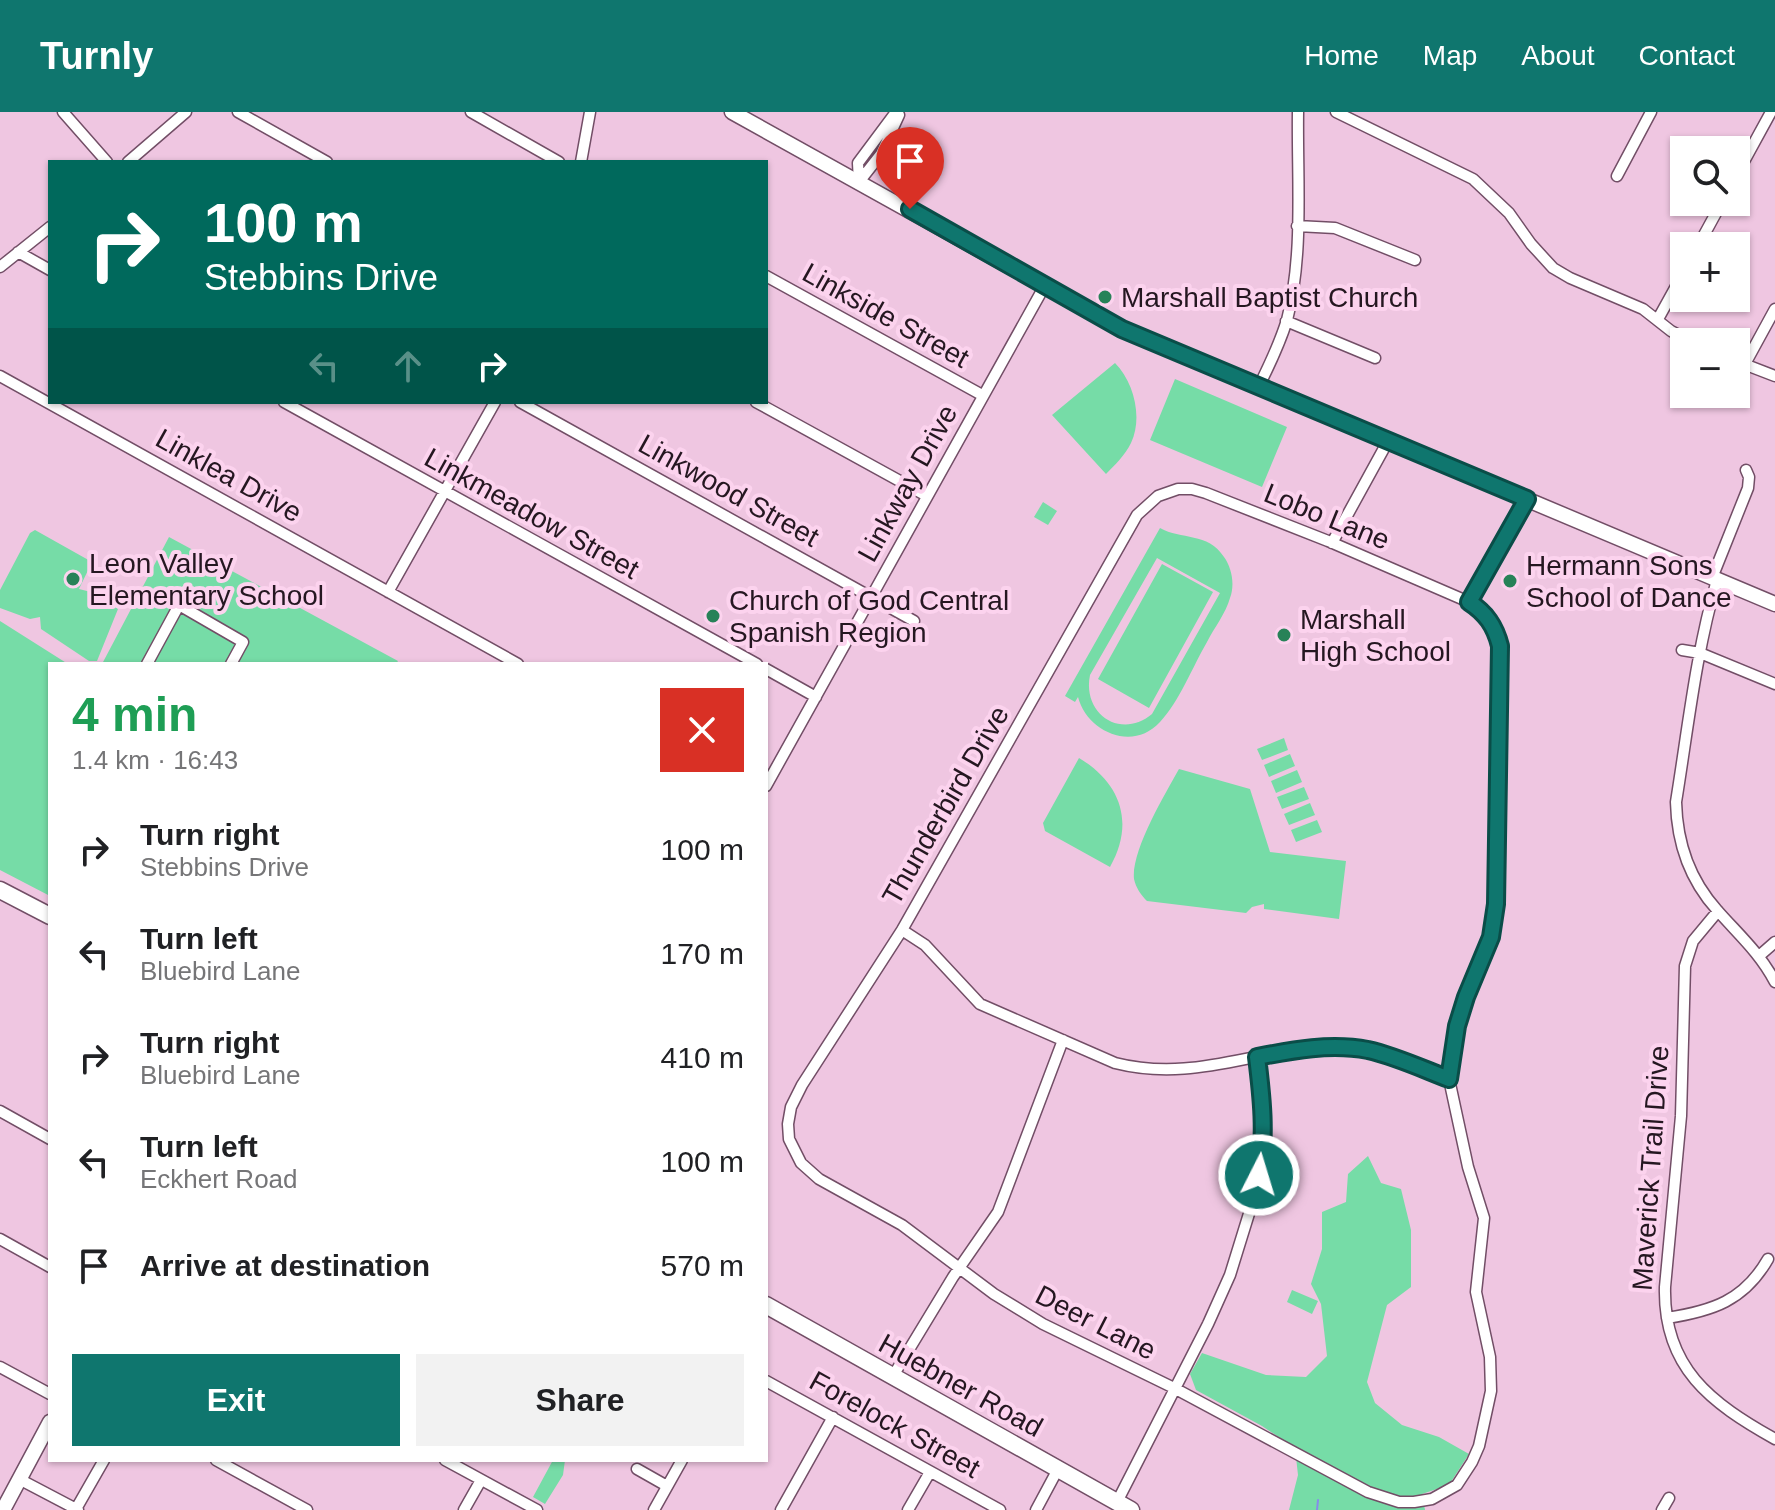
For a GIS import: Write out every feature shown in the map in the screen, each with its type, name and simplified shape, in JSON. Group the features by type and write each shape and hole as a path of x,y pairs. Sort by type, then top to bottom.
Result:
{"main road":[{"path":"732,112 1122,329 1775,604"},
{"path":"0,890 48,915"},
{"name":"Huebner Road","path":"768,1306 1124,1506"},
{"path":"4,1500 48,1426"}],"street":[{"path":"63,112 105,160"},
{"path":"130,160 186,112"},
{"path":"238,112 323,160"},
{"path":"471,112 555,160"},
{"path":"581,160 590,112"},
{"path":"859,182 858,163 898,112"},
{"path":"1258,388 1286,321 1294,282 1298,112"},
{"path":"1336,112 1473,179 1509,213 1553,268 1643,309 1670,330"},
{"path":"1617,176 1651,112"},
{"path":"1750,150 1771,112"},
{"path":"1297,226 1335,228 1415,260"},
{"path":"0,267 48,229"},
{"path":"18,252 48,269"},
{"name":"Linkside Street","path":"768,277 982,395"},
{"name":"Linkway Drive","path":"768,782 1044,287"},
{"path":"1658,319 1670,297"},
{"path":"1750,347 1775,309"},
{"path":"1286,321 1375,358"},
{"path":"1750,366 1775,376"},
{"name":"Linklea Drive","path":"0,376 48,403"},
{"name":"Linklea Drive","path":"50,404 514,662"},
{"name":"Linkmeadow Street","path":"288,404 753,662"},
{"path":"388,592 494,404"},
{"name":"Linkwood Street","path":"524,404 914,621"},
{"path":"760,404 927,496"},
{"path":"1332,543 1388,441"},
{"path":"1746,470 1748,488 1714,579 1676,802 1676,821 1686,861 1702,892 1759,956 1775,982"},
{"name":"Lobo Lane","path":"1165,493 1192,489 1332,543 1469,602"},
{"name":"Thunderbird Drive","path":"793,1150 788,1124 791,1107 803,1083 902,930 1137,515 1165,493"},
{"path":"902,930 925,945 980,1004 1105,1059 1137,1067 1188,1070 1312,1048 1349,1048 1385,1055 1449,1079 1457,1026 1491,937 1496,904 1500,646 1492,623 1482,610 1469,602 1527,499"},
{"path":"148,662 179,605 243,642 232,662"},
{"path":"1682,650 1700,653 1775,684"},
{"path":"768,670 816,697"},
{"name":"Maverick Trail Drive","path":"1718,911 1693,941 1685,966 1681,1116 1665,1287 1667,1318 1679,1353 1700,1386 1721,1407 1775,1439"},
{"path":"1759,956 1775,942"},
{"path":"893,1376 998,1212 1063,1040"},
{"path":"1124,1506 1174,1388 1220,1299 1256,1191 1263,1153 1257,1057"},
{"name":"Deer Lane","path":"793,1150 801,1163 819,1179 902,1225 959,1269 1043,1324 1174,1388 1368,1492 1399,1502 1432,1499 1457,1485 1466,1473 1479,1446 1493,1376 1476,1292 1484,1218 1468,1167 1449,1079"},
{"path":"0,1111 48,1138"},
{"path":"0,1239 48,1266"},
{"path":"1667,1318 1696,1314 1722,1304 1746,1288 1768,1259"},
{"path":"0,1367 48,1393"},
{"name":"Forelock Street","path":"768,1382 1000,1510"},
{"path":"781,1510 833,1417"},
{"path":"19,1479 77,1509 103,1462"},
{"path":"220,1462 307,1510"},
{"path":"449,1462 537,1510"},
{"path":"654,1510 681,1462"},
{"path":"637,1469 667,1486"},
{"path":"1036,1510 1058,1469"},
{"path":"908,1510 930,1472"},
{"path":"464,1510 481,1480"},
{"path":"1662,1510 1669,1498"}],"green space":[{"path":"1115,363 1132,390 1136,423 1129,447 1106,474 1052,415"},
{"path":"1175,379 1287,427 1262,487 1150,440"},
{"path":"1043,502 1057,511 1048,525 1034,517"},
{"path":"1160,528 1202,540 1218,549 1227,561 1232,577 1228,604 1180,694 1160,722 1137,736 1112,734 1091,720 1078,697 1075,702 1065,696","holes":["1157,558 1220,593 1152,714 1128,724 1106,719 1092,701 1090,675"]},
{"path":"35,530 92,562 79,589 95,593 118,609 97,661 89,661 41,629 40,617 30,619 0,608 0,590 30,533"},
{"path":"169,537 398,661 397,662 103,662"},
{"path":"1162,564 1213,592 1149,708 1098,679"},
{"path":"0,621 65,662 48,662 48,895 0,870"},
{"path":"1284,738 1288,750 1262,760 1257,749"},
{"path":"1290,754 1295,766 1269,777 1264,765"},
{"path":"1079,758 1105,779 1120,805 1122,835 1110,867 1045,831 1043,823"},
{"path":"1179,769 1250,789 1270,852 1346,861 1339,919 1264,909 1264,904 1252,907 1246,913 1147,901 1134,879 1134,867 1150,823"},
{"path":"1297,770 1302,782 1276,793 1271,781"},
{"path":"1304,787 1309,799 1282,809 1277,797"},
{"path":"1310,803 1315,815 1289,825 1284,814"},
{"path":"1317,820 1322,832 1296,842 1291,830"},
{"path":"1368,1156 1381,1183 1401,1189 1411,1230 1411,1287 1387,1305 1367,1382 1375,1403 1402,1425 1439,1437 1469,1454 1449,1485 1422,1494 1425,1510 1289,1510 1298,1475 1295,1448 1196,1390 1190,1374 1202,1353 1266,1375 1306,1377 1327,1356 1321,1304 1311,1284 1322,1249 1322,1212 1346,1202 1348,1174"},
{"path":"1292,1290 1318,1301 1312,1314 1287,1302"},
{"path":"552,1462 565,1462 563,1475 545,1504 533,1497"}],"waterway":[{"path":"1317,1510 1318,1500"}],"place":[{"name":"Marshall Baptist Church","path":"1105,297"},
{"name":"Leon Valley Elementary School","path":"73,579"},
{"name":"Hermann Sons School of Dance","path":"1510,581"},
{"name":"Church of God Central Spanish Region","path":"713,616"},
{"name":"Marshall High School","path":"1284,635"}],"route":[{"path":"910,209 1122,329 1527,499 1469,602 1482,610 1492,623 1500,646 1496,904 1485,956 1466,997 1457,1026 1449,1079 1367,1050 1312,1048 1257,1057 1263,1110 1263,1153 1259,1175"}]}
